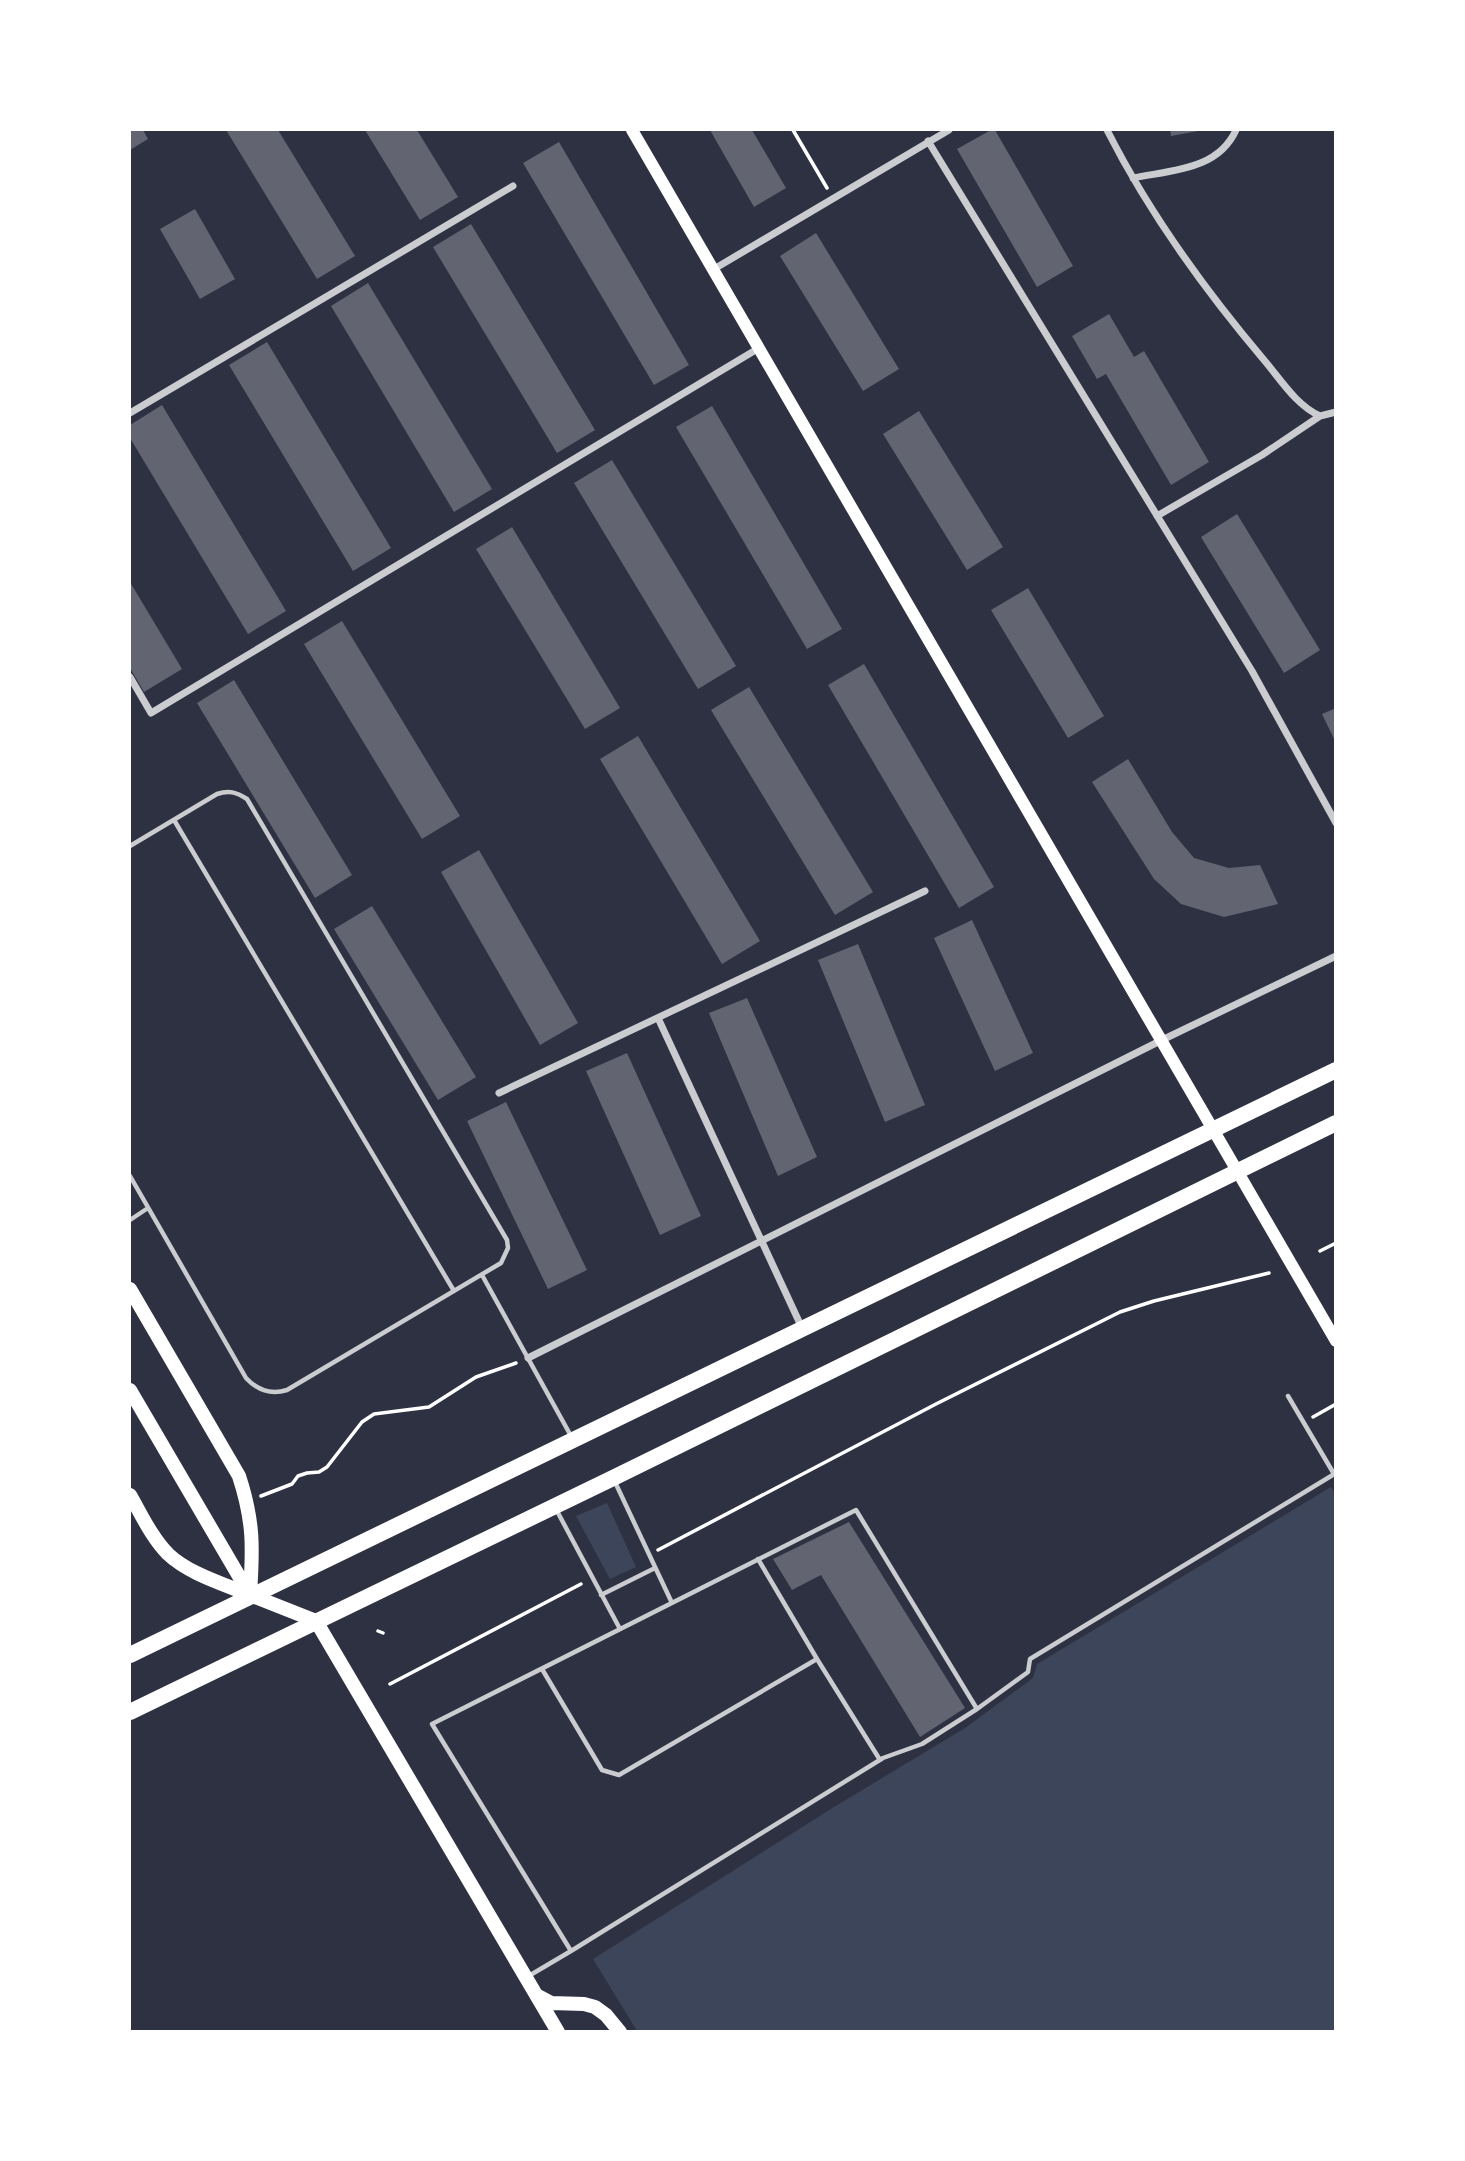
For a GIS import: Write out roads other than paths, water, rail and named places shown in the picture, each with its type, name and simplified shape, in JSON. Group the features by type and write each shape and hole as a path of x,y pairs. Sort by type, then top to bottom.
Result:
{"highway":[{"path":"130,1655 1335,1070"},
{"path":"130,1712 555,1507 1335,1124"}],"main road":[{"path":"632,130 1335,1341"},
{"path":"130,1289 239,1476 248,1504 253,1537 250,1595"},
{"path":"130,1390 250,1595"},
{"path":"130,1495 169,1554 193,1570 316,1621 558,2032"},
{"path":"536,1995 551,2003 595,2007 606,2015 620,2032"}],"street":[{"path":"714,269 948,130"},
{"path":"1107,130 1170,238 1236,328 1300,403 1320,416"},
{"path":"1133,178 1204,163 1224,149 1236,130"},
{"path":"928,141 1252,671 1335,823"},
{"path":"130,413 513,186"},
{"path":"130,677 151,713 760,348"},
{"path":"1157,516 1262,455 1320,416 1335,412"},
{"path":"499,1093 925,891"},
{"path":"528,1358 1161,1040 1335,956"},
{"path":"658,1018 802,1328"}],"lane":[{"path":"130,846 217,794 227,791 238,793 247,799 507,1240 508,1248 501,1263 482,1275 288,1390 271,1393 253,1386 246,1378 130,1176"},
{"path":"174,820 454,1291"},
{"path":"130,1220 148,1208"},
{"path":"482,1275 573,1439"},
{"path":"526,1977 880,1760 922,1744 1028,1672 1030,1659 1335,1474 1289,1396"},
{"path":"613,1478 672,1603"},
{"path":"555,1507 620,1629"},
{"path":"571,1951 432,1724 856,1510 977,1709"},
{"path":"758,1559 880,1760"},
{"path":"601,1595 656,1568"},
{"path":"542,1669 602,1770 619,1775 817,1659"}]}
